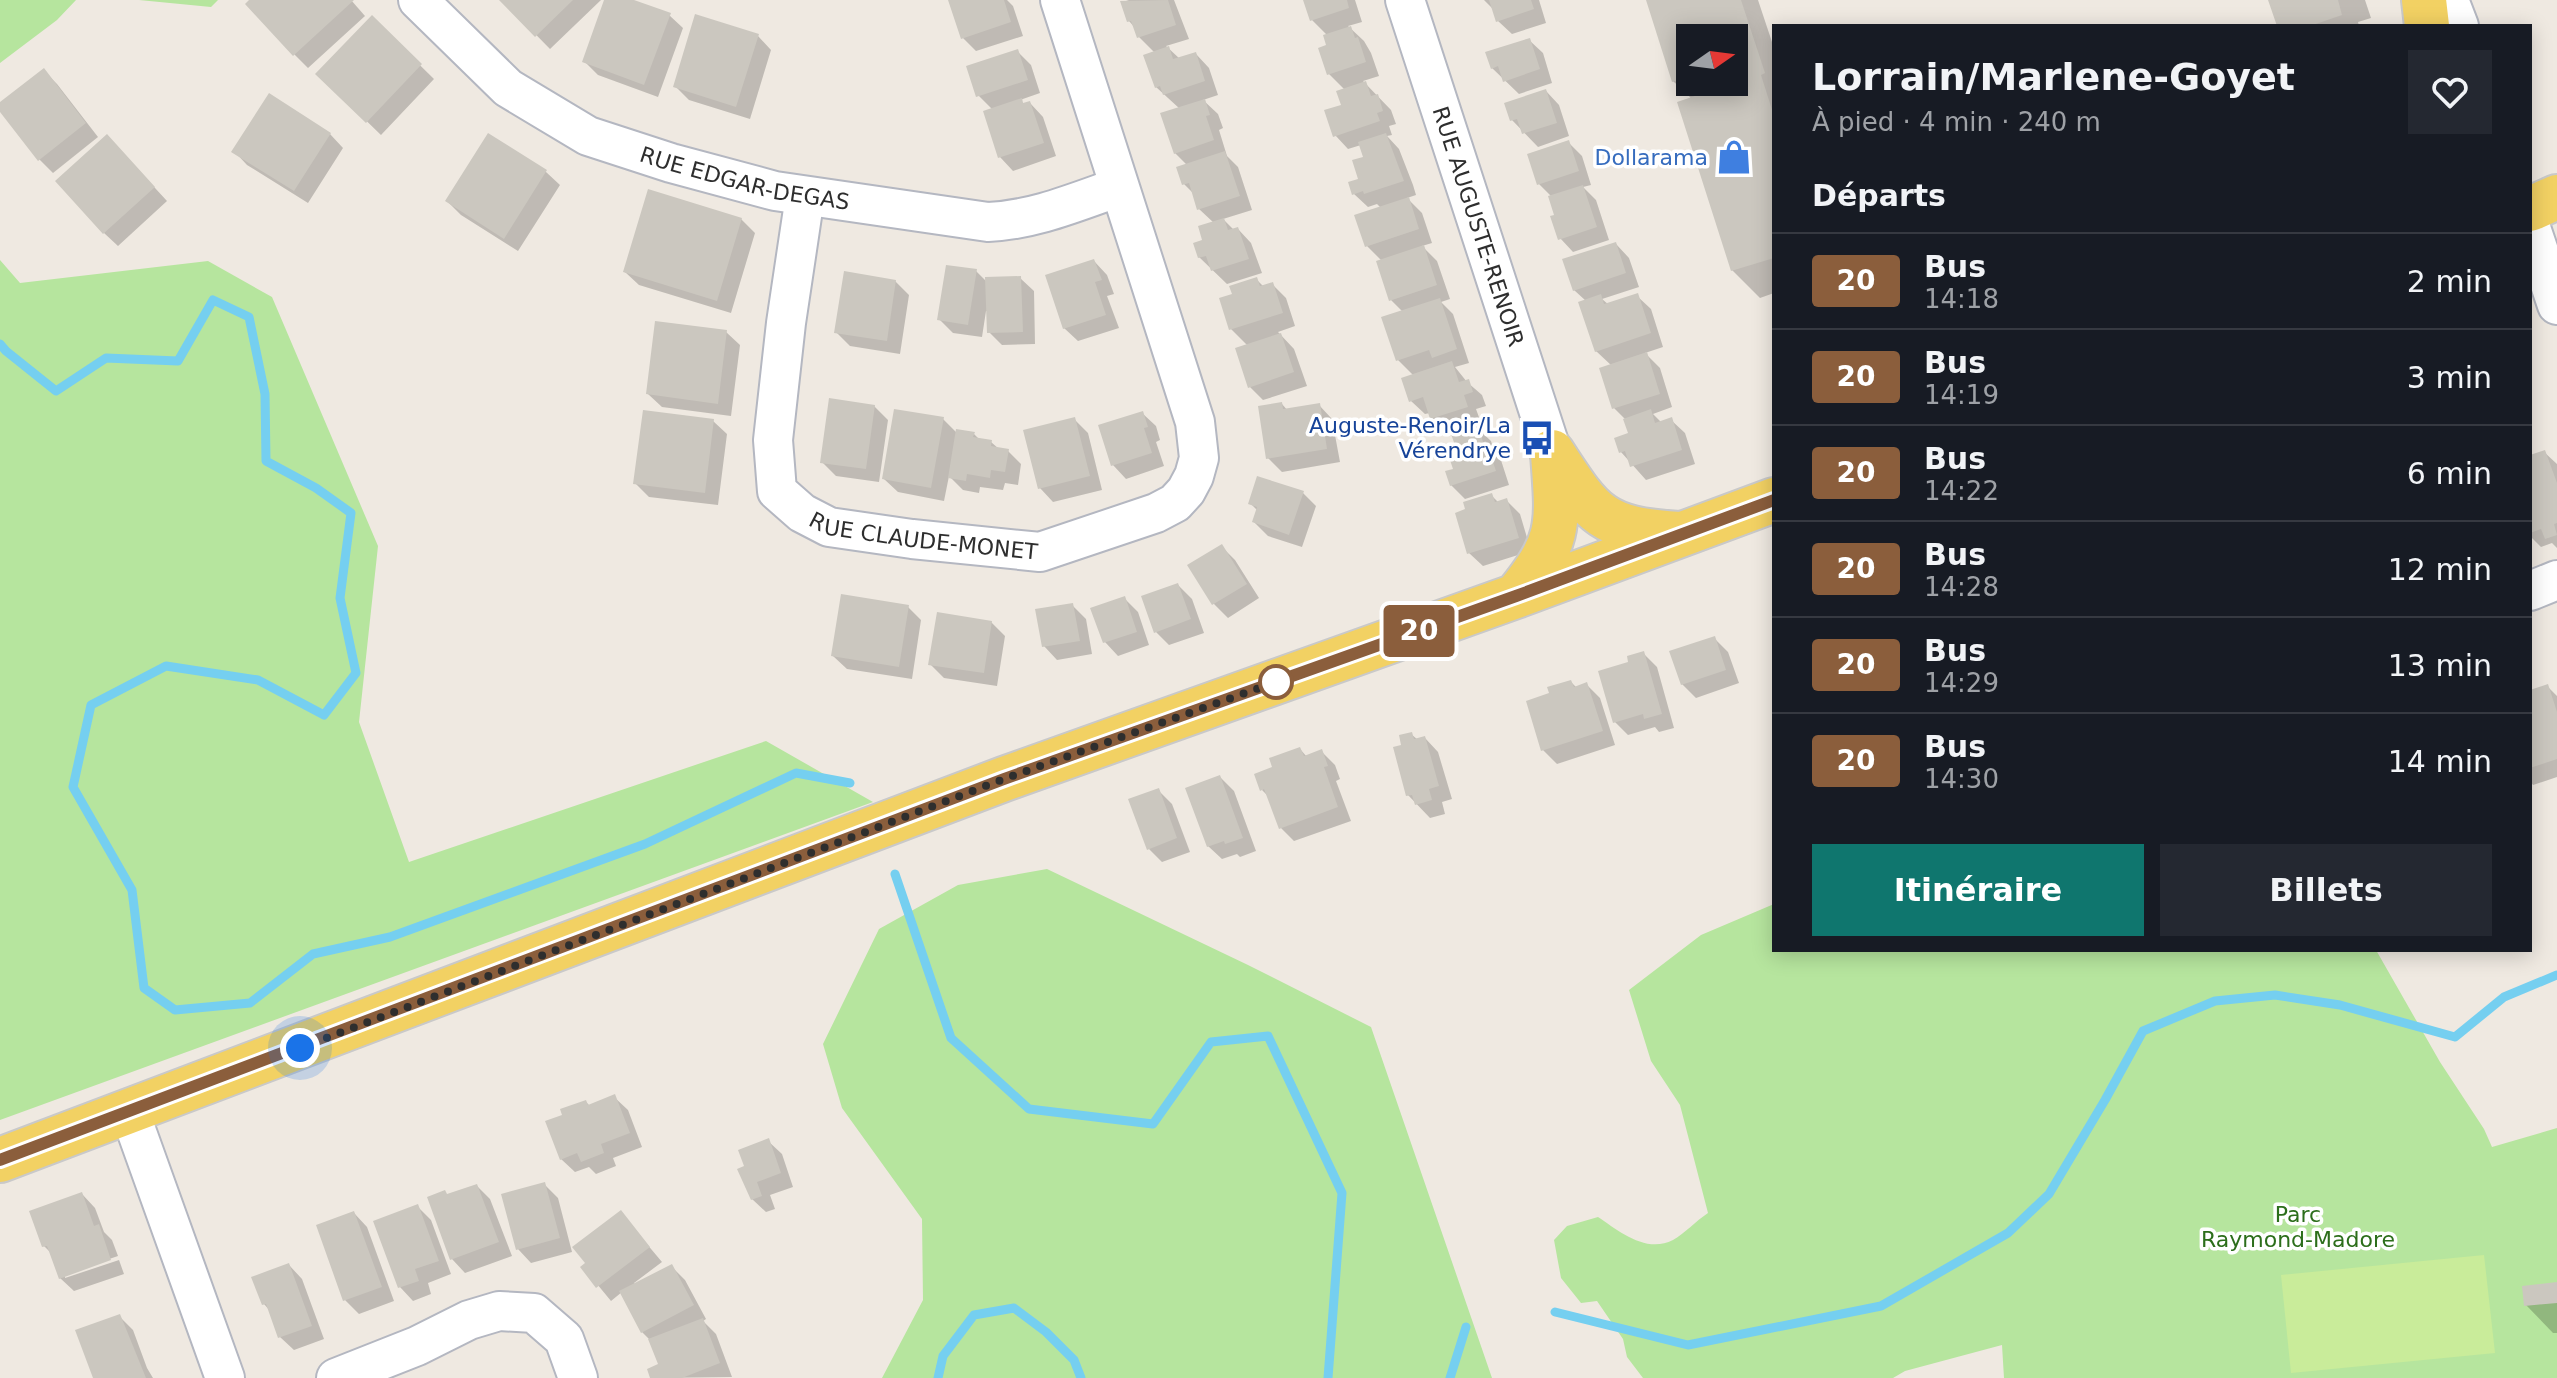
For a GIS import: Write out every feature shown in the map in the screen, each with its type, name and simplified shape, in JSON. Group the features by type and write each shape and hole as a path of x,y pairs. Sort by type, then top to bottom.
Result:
{"main road":[{"path":"2424,0 2427,24"},
{"path":"2532,208 2557,197"},
{"path":"1552,452 1582,498 1600,516 1647,532 1681,534"},
{"path":"1516,596 1537,570 1551,545 1556,501 1552,452"},
{"path":"0,1160 1004,779 1772,501"}],"street":[{"name":"RUE EDGAR-DEGAS","path":"418,0 508,88 588,136 671,163 775,191 988,222 1015,221 1042,214 1119,187"},
{"name":"RUE CLAUDE-MONET","path":"805,196 773,440 777,491 802,513 829,527 1040,552 1156,513 1175,503 1186,491 1199,458 1195,422 1060,0"},
{"name":"RUE AUGUSTE-RENOIR","path":"1405,0 1552,452"},
{"path":"2449,0 2458,24"},
{"path":"2532,231 2557,305"},
{"path":"2532,590 2557,580"},
{"path":"130,1113 225,1378"},
{"path":"336,1378 417,1346 469,1320 499,1311 534,1313 564,1339 578,1378"}],"green space":[{"path":"0,0 76,0 57,20 0,63"},
{"path":"139,0 218,0 211,7"},
{"path":"0,260 20,283 208,261 272,297 378,546 359,722 409,862 766,741 873,802 0,1120"},
{"path":"1047,869 1371,1027 1492,1378 882,1378 923,1300 922,1219 842,1108 823,1044 879,929 958,885"},
{"name":"Parc Raymond-Madore","path":"1772,905 1772,952 2377,952 2492,1147 2557,1128 2557,1378 2004,1378 2002,1345 1905,1371 1893,1378 1643,1378 1627,1357 1623,1339 1597,1301 1581,1303 1561,1278 1554,1240 1567,1226 1598,1217 1633,1239 1663,1244 1708,1213 1680,1105 1651,1061 1629,990 1701,935"},
{"path":"2484,1255 2495,1353 2291,1373 2281,1275"}],"building":[{"path":"249,0 354,0 293,56 245,4"},
{"path":"499,0 573,0 535,37"},
{"path":"604,0 634,0 671,13 644,85 582,62"},
{"path":"948,0 1004,0 1011,22 961,39"},
{"path":"1168,0 1176,25 1137,38 1131,21 1127,22 1120,1"},
{"path":"1303,0 1347,0 1349,8 1310,21"},
{"path":"1489,0 1531,0 1534,9 1496,22"},
{"path":"1646,0 1741,0 1765,73 1761,75 1772,110 1772,259 1731,271 1677,102 1695,96 1748,96 1748,24 1676,24 1676,81 1672,82"},
{"path":"2268,0 2338,0 2342,15 2316,24 2276,24"},
{"path":"695,14 759,34 736,107 673,87"},
{"path":"372,15 422,64 366,123 315,74"},
{"path":"1351,26 1366,62 1327,75 1318,48 1326,45 1323,35"},
{"path":"1530,38 1540,69 1503,82 1498,66 1491,69 1485,52"},
{"path":"1169,46 1173,59 1196,52 1205,81 1163,95 1160,86 1155,88 1143,55"},
{"path":"1018,49 1028,80 976,97 966,66"},
{"path":"44,68 86,123 38,161 0,112 0,102"},
{"path":"1366,81 1371,96 1378,94 1383,111 1377,113 1380,121 1333,137 1324,110 1341,105 1336,91"},
{"path":"1546,89 1557,123 1522,134 1517,119 1510,121 1504,103"},
{"path":"269,93 331,133 294,191 231,152"},
{"path":"1022,98 1023,103 1030,101 1044,143 998,158 983,111"},
{"path":"1205,99 1210,115 1206,116 1214,140 1174,154 1160,113"},
{"path":"488,133 547,170 504,239 445,201"},
{"path":"1386,133 1404,181 1352,195 1348,182 1358,179 1352,160 1363,157 1358,142"},
{"path":"107,134 155,187 103,234 55,181"},
{"path":"1569,140 1579,171 1537,185 1527,154"},
{"path":"1225,151 1240,196 1197,210 1189,183 1182,185 1176,167"},
{"path":"1583,185 1597,227 1558,240 1550,216 1554,215 1548,196"},
{"path":"648,189 742,218 717,301 623,272"},
{"path":"1409,197 1419,229 1365,247 1354,215"},
{"path":"1224,218 1228,230 1238,227 1249,259 1211,271 1206,256 1198,258 1193,243 1202,240 1198,226"},
{"path":"1616,242 1626,273 1573,291 1562,259"},
{"path":"1424,245 1437,285 1389,301 1376,261"},
{"path":"1094,259 1102,280 1095,282 1106,315 1063,329 1045,275"},
{"path":"946,265 977,269 968,325 937,320"},
{"path":"844,271 896,280 887,341 834,333"},
{"path":"1021,276 1023,332 987,333 985,277"},
{"path":"1257,277 1260,286 1273,282 1283,313 1229,330 1219,298 1232,294 1229,286"},
{"path":"1638,293 1651,333 1595,352 1578,302 1601,294 1604,304"},
{"path":"1440,298 1457,349 1432,358 1429,350 1396,361 1381,317"},
{"path":"655,321 727,330 718,404 646,394"},
{"path":"1281,333 1294,372 1248,388 1235,348"},
{"path":"1647,352 1660,394 1612,409 1599,368"},
{"path":"1452,361 1459,382 1469,379 1473,392 1464,395 1468,407 1430,419 1423,397 1409,402 1401,378"},
{"path":"829,398 875,405 866,469 820,463"},
{"path":"1282,402 1283,409 1320,403 1327,449 1266,459 1258,406"},
{"path":"894,409 944,417 931,488 882,479"},
{"path":"1651,409 1655,423 1672,417 1682,450 1630,467 1625,451 1619,453 1614,438 1628,433 1623,419"},
{"path":"643,410 714,419 705,493 633,484"},
{"path":"1143,411 1148,427 1144,428 1152,453 1111,466 1098,425"},
{"path":"1075,417 1090,476 1038,489 1023,430"},
{"path":"1478,425 1496,471 1450,486 1445,471 1453,469 1447,451 1456,448 1451,434"},
{"path":"956,429 975,432 973,437 992,440 991,446 1009,449 1005,472 991,470 990,478 967,474 966,481 948,478"},
{"path":"2545,450 2557,483 2557,523 2554,524 2557,535 2545,539 2541,529 2532,532 2532,454"},
{"path":"1257,476 1304,491 1289,535 1252,522 1257,507 1248,504"},
{"path":"1492,493 1495,502 1507,498 1519,538 1467,554 1455,513 1465,509 1463,502"},
{"path":"1222,544 1247,584 1212,605 1187,565"},
{"path":"1178,583 1191,619 1154,633 1141,596"},
{"path":"841,594 909,605 899,667 831,656"},
{"path":"1125,596 1137,632 1103,643 1090,608"},
{"path":"1073,603 1080,641 1042,647 1035,609"},
{"path":"937,612 992,621 984,673 928,665"},
{"path":"1715,636 1726,670 1681,685 1669,651"},
{"path":"1644,651 1662,714 1644,719 1643,714 1613,723 1598,671 1628,662 1627,656"},
{"path":"1571,680 1574,687 1587,682 1603,731 1541,751 1526,701 1549,693 1547,687"},
{"path":"2548,684 2557,712 2557,759 2532,767 2532,689"},
{"path":"1412,732 1414,739 1425,736 1439,786 1429,789 1432,800 1415,805 1412,795 1406,796 1393,747 1401,745 1399,735"},
{"path":"1300,747 1304,756 1322,749 1328,766 1324,767 1338,807 1279,829 1264,789 1260,791 1254,774 1272,767 1269,758"},
{"path":"1220,775 1243,838 1207,847 1185,788"},
{"path":"1159,788 1177,838 1147,850 1128,799"},
{"path":"615,1094 630,1133 601,1144 604,1153 581,1162 577,1153 560,1160 545,1121 562,1115 560,1109 586,1100 588,1105"},
{"path":"769,1138 781,1173 757,1182 762,1196 751,1200 737,1169 744,1166 738,1150"},
{"path":"545,1182 560,1238 516,1250 501,1194"},
{"path":"477,1184 499,1242 450,1260 427,1197"},
{"path":"82,1192 94,1226 99,1224 111,1260 59,1279 47,1246 42,1247 29,1211"},
{"path":"418,1204 439,1261 415,1269 419,1281 398,1288 373,1221"},
{"path":"621,1210 650,1247 596,1288 580,1267 585,1263 572,1247"},
{"path":"354,1211 382,1287 343,1301 316,1225"},
{"path":"289,1263 312,1326 278,1338 266,1304 262,1305 251,1277"},
{"path":"672,1264 694,1305 641,1333 619,1291"},
{"path":"2557,1282 2557,1303 2524,1306 2522,1286"},
{"path":"120,1314 146,1378 93,1378 75,1330"},
{"path":"703,1318 720,1363 682,1378 650,1378 647,1369 658,1364 648,1339"}],"waterway":[{"path":"0,344 56,391 106,358 178,361 213,300 249,317 265,394 266,461 316,488 351,513 340,598 356,673 324,715 258,680 166,666 91,705 73,787 132,890 144,988 175,1010 250,1003 313,954 390,937 645,844 796,773 850,783"},
{"path":"895,874 951,1038 1029,1109 1153,1124 1211,1042 1268,1036 1342,1193 1328,1378"},
{"path":"1555,1312 1688,1345 1881,1306 2008,1233 2049,1194 2143,1031 2215,1001 2275,995 2340,1005 2455,1037 2504,997 2557,975"},
{"path":"938,1378 943,1356 974,1315 1014,1308 1046,1332 1074,1360 1081,1378"},
{"path":"1450,1378 1466,1327"}],"bus line":[{"name":"20","path":"0,1160 1004,779 1772,501"}],"place":[{"name":"Dollarama","path":"1734,157"},
{"name":"Auguste-Renoir/La Vérendrye","path":"1537,438"}],"route":[{"path":"300,1048 1004,779 1276,682"}]}
